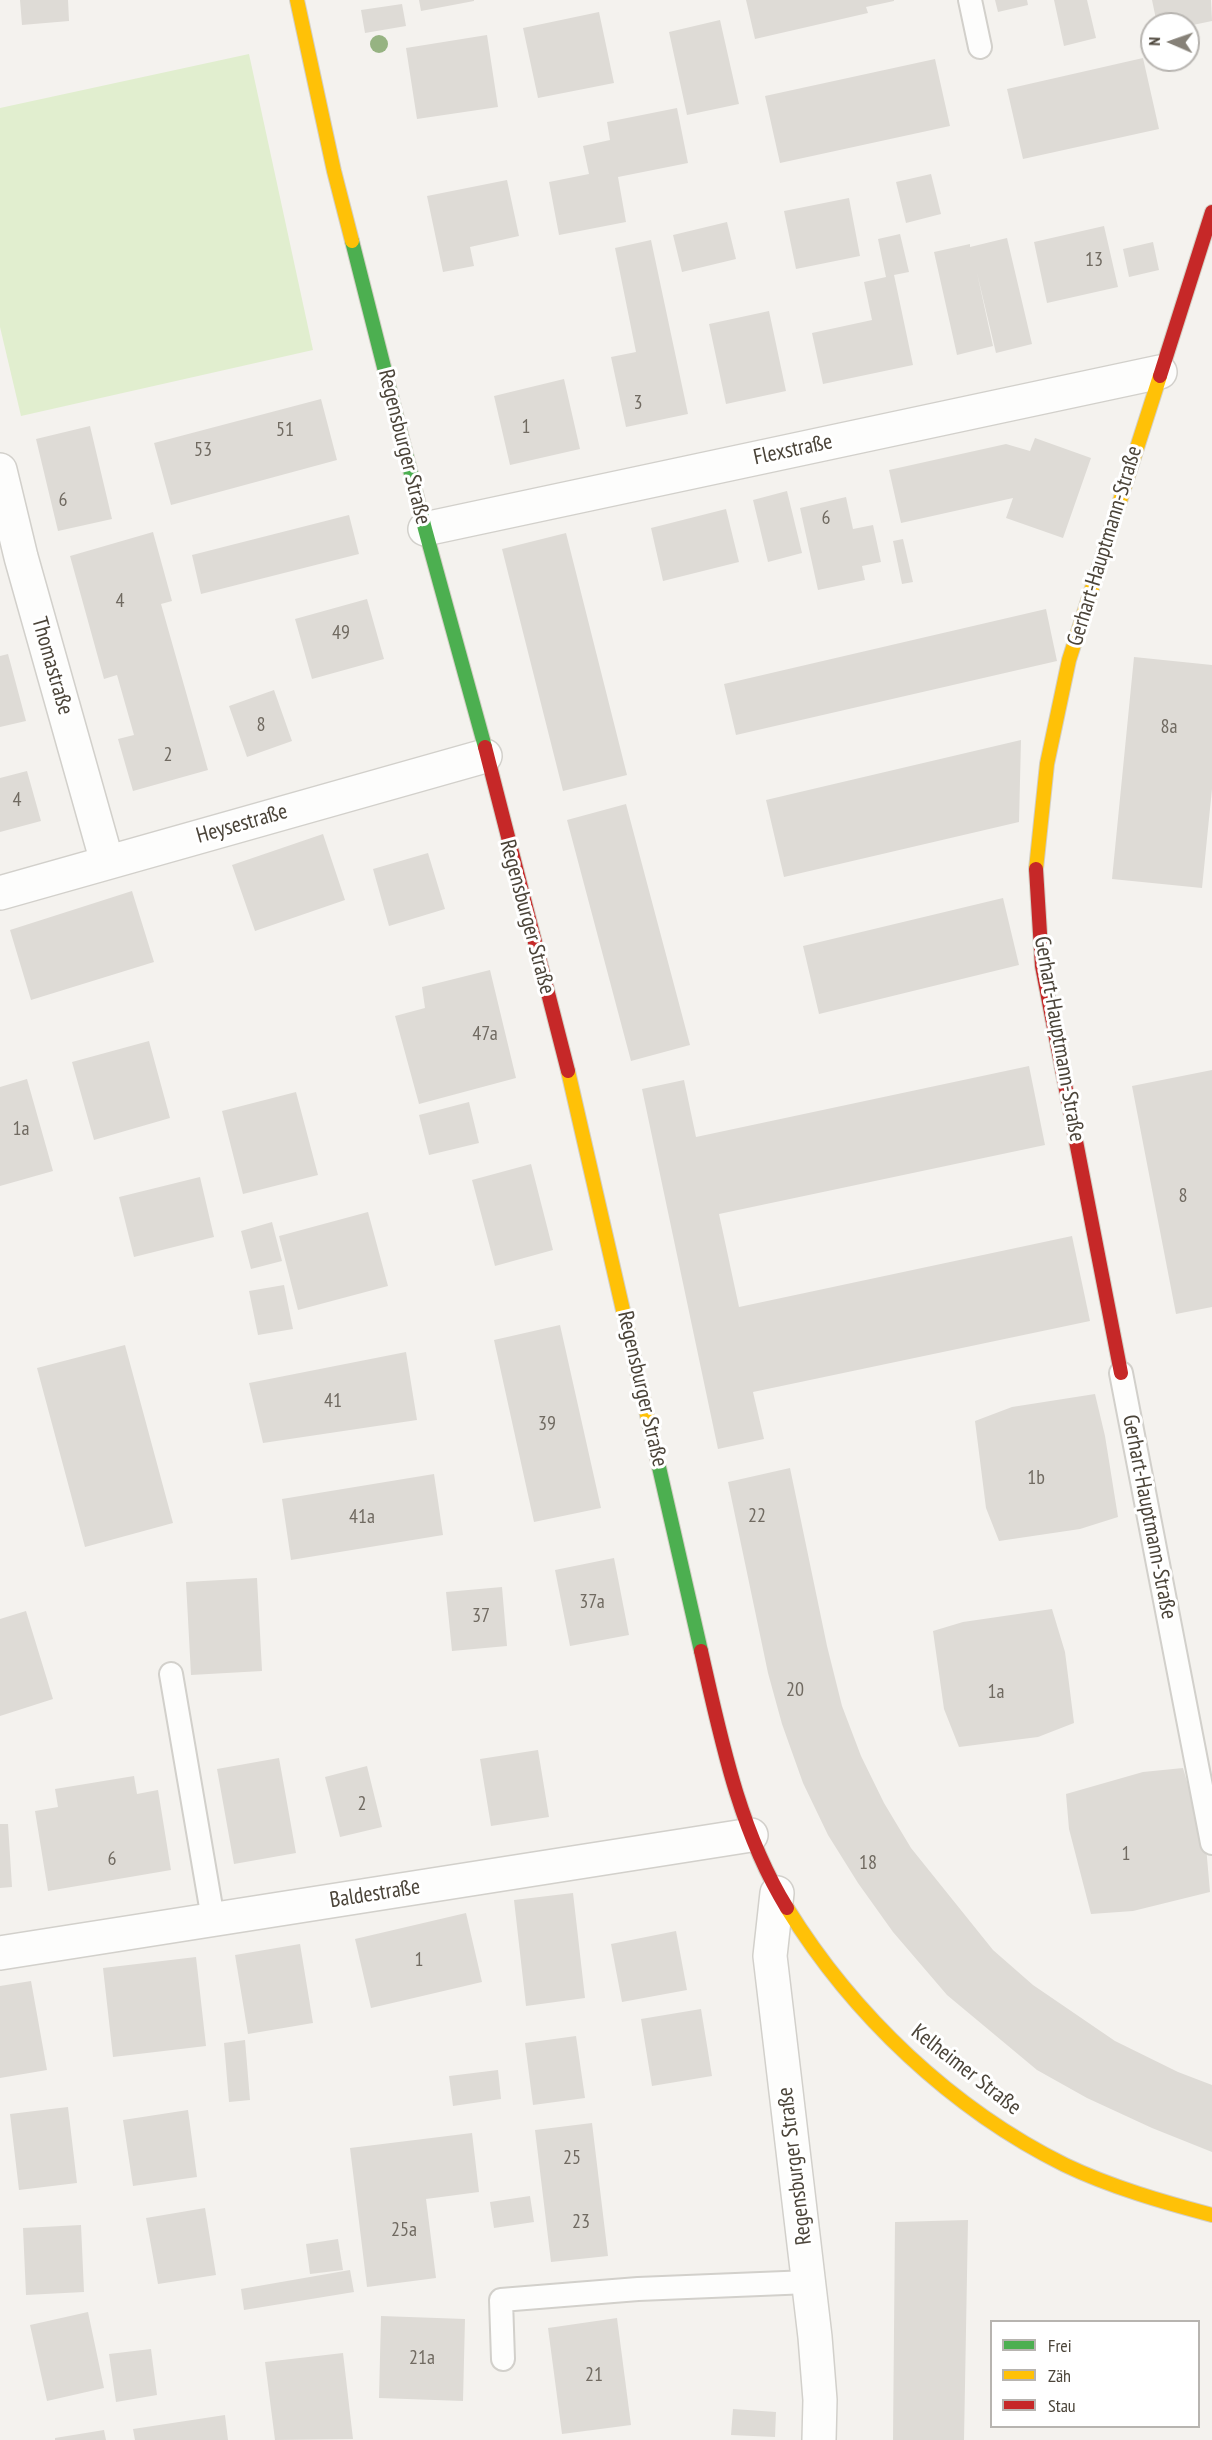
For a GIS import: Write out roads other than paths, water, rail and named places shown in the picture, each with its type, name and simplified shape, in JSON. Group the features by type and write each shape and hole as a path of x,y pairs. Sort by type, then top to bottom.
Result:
{"street":[{"name":"Regensburger Straße","path":"297,0 334,171 425,529 458,644 585,1138 725,1759 751,1835"},
{"name":"Gerhart-Hauptmann-Straße","path":"1121,1373 1042,966 1036,862 1047,764 1070,660 1212,212"},
{"name":"Flexstraße","path":"425,529 1160,372"},
{"name":"Thomastraße","path":"0,470 21,557 107,862"},
{"name":"Heysestraße","path":"0,893 485,756"},
{"name":"Kelheimer Straße","path":"751,1835 777,1893 807,1940 844,1990 912,2061 994,2122 1063,2164 1169,2204 1212,2215"},
{"name":"Baldestraße","path":"0,1953 751,1835"},
{"name":"Regensburger Straße","path":"777,1893 770,1956 809,2282 820,2400 819,2440"}],"lane":[{"path":"970,0 980,47"},
{"name":"Gerhart-Hauptmann-Straße","path":"1121,1373 1212,1843"},
{"path":"171,1674 213,1919"},
{"path":"503,2359 501,2300 638,2289 809,2282"}]}
